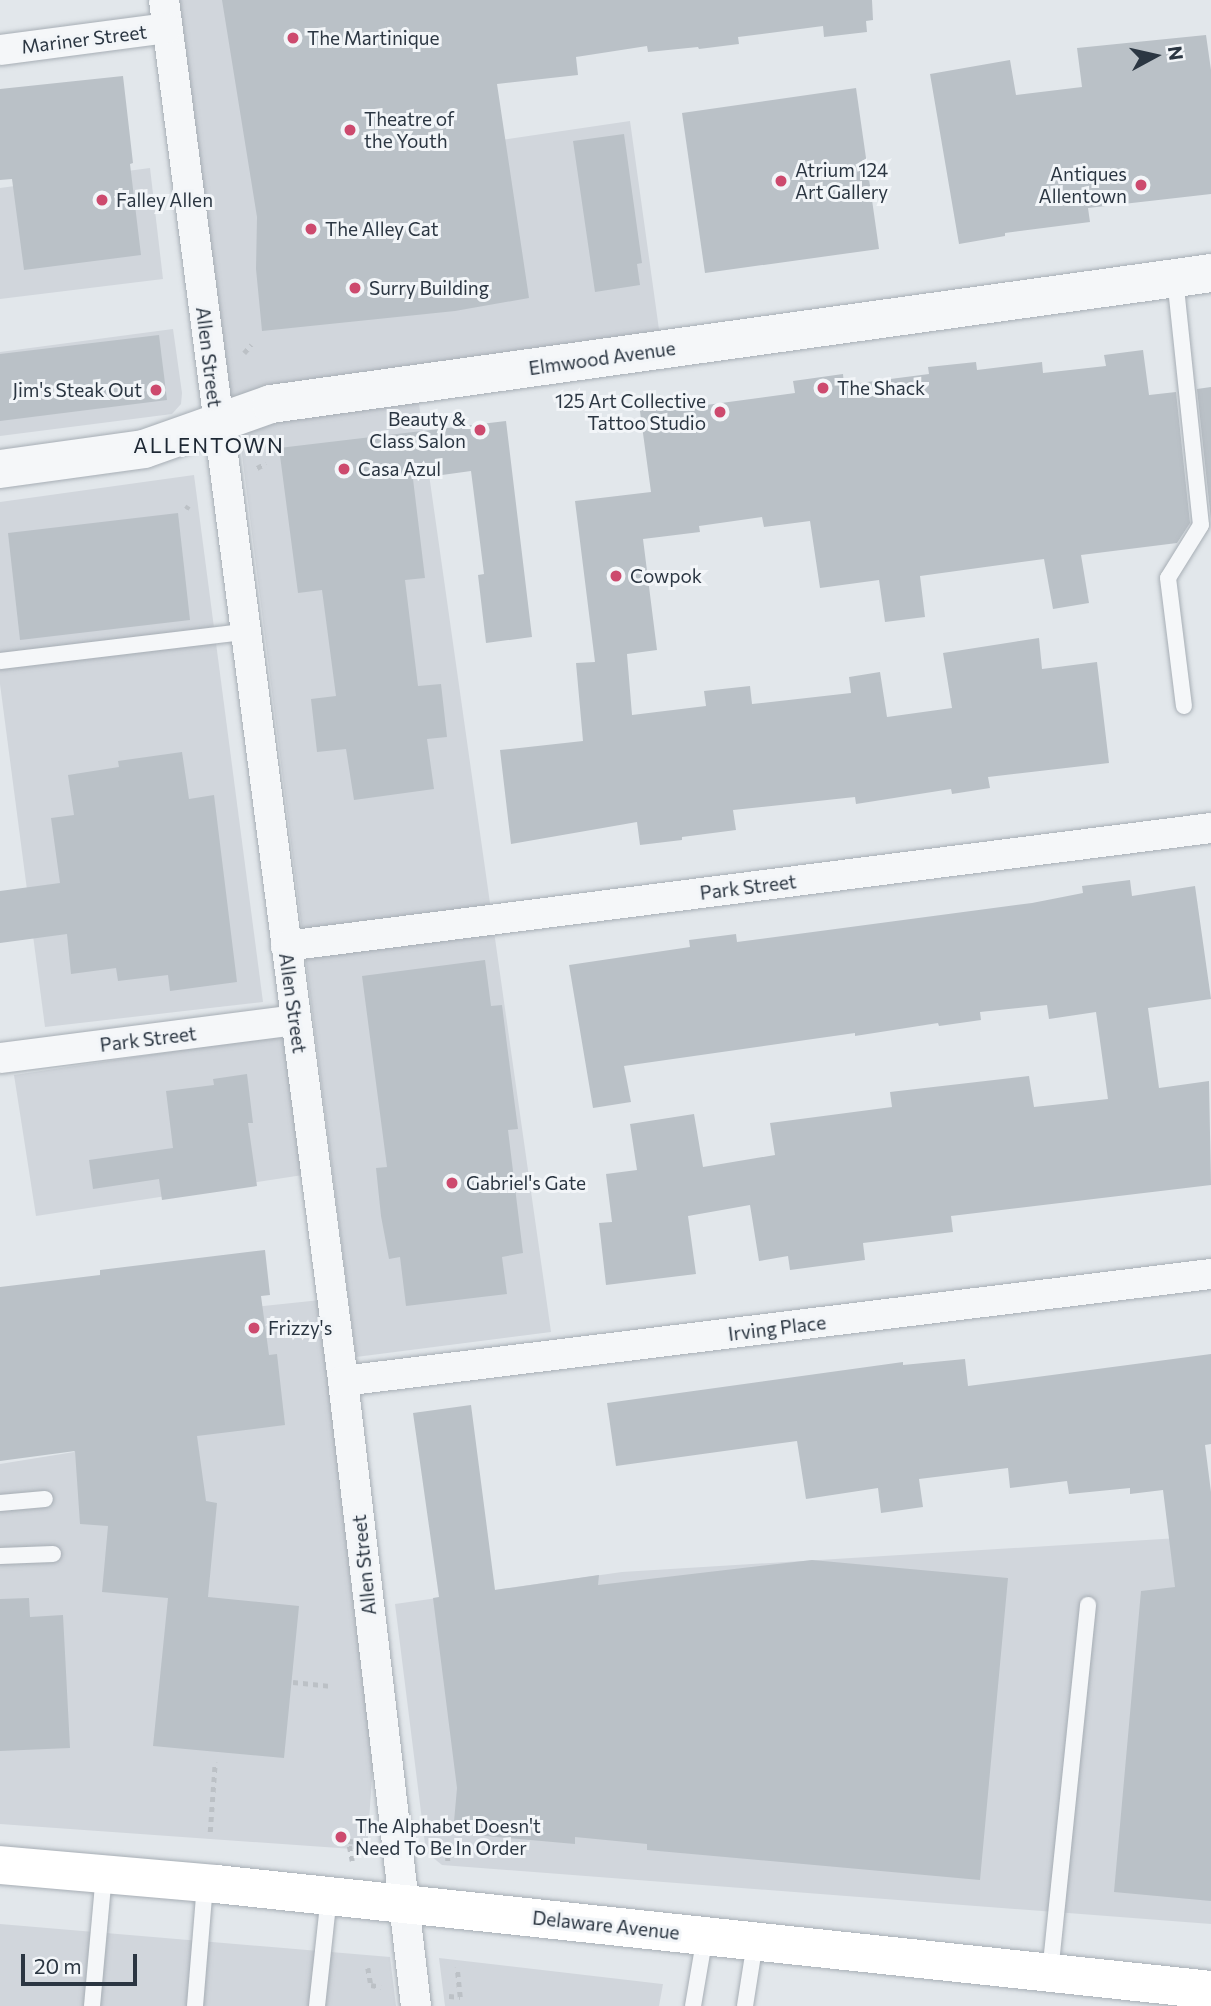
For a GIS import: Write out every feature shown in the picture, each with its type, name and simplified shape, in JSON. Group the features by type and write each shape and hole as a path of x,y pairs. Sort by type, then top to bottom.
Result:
{"main road":[{"name":"Delaware Avenue","path":"0,1865 402,1903 1211,1990"}],"street":[{"name":"Mariner Street","path":"0,50 165,14"},
{"name":"Allen Street","path":"165,14 343,1381 416,2006"},
{"name":"Elmwood Avenue","path":"0,469 144,449 271,404 1193,276"},
{"name":"Park Street","path":"286,946 1211,828"},
{"name":"Park Street","path":"0,1058 296,1020"},
{"name":"Irving Place","path":"343,1381 1211,1274"}],"lane":[{"path":"1184,706 1168,578 1201,525 1193,276"},
{"path":"0,661 245,632"},
{"path":"0,1503 46,1499"},
{"path":"0,1556 52,1554"},
{"path":"1050,1973 1088,1605"},
{"path":"92,2006 104,1875"},
{"path":"195,2006 205,1884"},
{"path":"317,2006 329,1896"},
{"path":"693,2006 705,1936"},
{"path":"745,2006 755,1942"},
{"path":"77,2006 94,1989"}],"path":[{"path":"293,1682 330,1686"},
{"path":"209,1832 215,1762"},
{"path":"348,1841 352,1862"},
{"path":"426,1845 447,1846 448,1862"},
{"path":"457,1967 460,1997"},
{"path":"368,1968 371,1985"}],"shaded area":[{"path":"164,0 351,0 453,147 630,121 662,351 218,424"},
{"path":"150,168 163,279 0,299 0,188"},
{"path":"173,329 182,393 181,404 172,414 0,436 0,352"},
{"path":"418,397 551,1332 356,1357 238,423"},
{"path":"194,475 263,1002 45,1027 0,684 0,502"},
{"path":"296,1033 316,1173 36,1216 14,1075"},
{"path":"330,1299 379,1676 367,1850 0,1824 0,1464 74,1452 57,1328"},
{"path":"1211,1536 1211,1924 442,1865 426,1852 395,1604 622,1572"},
{"path":"0,1924 390,1957 396,2006 0,2006"},
{"path":"439,1958 663,1984 659,2006 445,2006"}],"building":[{"path":"222,0 872,0 873,20 866,21 867,32 824,37 823,26 738,37 739,44 648,52 647,46 576,57 578,75 497,84 529,298 455,311 262,331 256,269 257,217"},
{"path":"1206,35 1211,70 1211,194 1088,208 1090,222 1005,233 1005,236 959,244 930,74 1010,60 1016,95 1082,87 1077,48"},
{"path":"123,76 141,255 24,270 12,179 0,180 0,89"},
{"name":"Atrium 124 Art Gallery","path":"856,88 879,249 705,273 682,113"},
{"path":"624,134 642,263 637,264 640,285 595,292 573,141"},
{"path":"159,335 167,400 0,421 0,354"},
{"path":"1143,350 1149,395 1176,392 1190,523 1177,543 1081,555 1089,603 1053,609 1044,559 920,576 925,617 885,622 879,580 820,588 810,521 764,527 762,517 699,526 700,532 643,539 657,650 627,654 632,715 706,706 704,691 750,686 752,704 851,693 849,677 880,672 887,717 952,708 943,653 1039,638 1042,669 1097,662 1109,763 988,777 990,788 952,794 951,789 856,804 855,797 733,810 736,830 682,837 682,840 640,845 637,822 511,844 500,750 583,741 576,663 595,662 575,501 651,492 639,404 683,399 684,408 795,393 793,381 843,374 844,385 929,374 928,367 976,362 977,370 1042,362 1043,373 1106,366 1104,355"},
{"path":"1211,387 1211,520 1197,389"},
{"path":"506,421 532,637 486,643 478,575 484,574 471,471 413,479 425,578 405,580 418,686 441,684 447,737 427,739 434,789 354,800 346,749 317,752 311,699 336,696 322,590 298,593 279,448"},
{"path":"178,513 190,620 20,640 8,533"},
{"path":"182,752 189,799 214,795 237,982 170,991 168,975 118,981 116,968 71,974 67,934 0,943 0,891 60,883 51,818 74,815 68,775 119,767 118,761"},
{"path":"1130,880 1132,896 1195,886 1211,999 1148,1008 1159,1088 1209,1081 1211,1185 951,1216 953,1232 863,1243 865,1260 790,1270 788,1256 759,1261 750,1205 688,1216 696,1274 606,1285 599,1223 612,1222 606,1174 637,1170 630,1124 694,1114 703,1167 775,1155 770,1123 892,1107 890,1092 1029,1076 1034,1107 1108,1099 1096,1012 1049,1019 1047,1005 980,1012 981,1020 939,1026 938,1023 855,1036 855,1033 624,1066 631,1102 593,1108 569,965 690,947 689,940 736,934 737,942 1032,903 1083,893 1082,886"},
{"path":"485,960 491,1006 502,1005 518,1129 508,1130 523,1253 502,1257 507,1294 406,1306 400,1257 389,1259 381,1216 376,1168 387,1167 362,976"},
{"path":"247,1074 253,1123 248,1123 257,1186 162,1200 159,1179 93,1189 89,1160 173,1148 166,1091 214,1085 213,1079"},
{"path":"265,1250 270,1295 261,1296 269,1355 277,1354 285,1425 197,1436 206,1501 217,1503 208,1597 299,1606 284,1758 153,1746 168,1598 102,1592 108,1526 80,1524 75,1451 0,1461 0,1287 100,1275 100,1270"},
{"path":"1211,1354 1211,1444 1205,1445 1211,1492 1211,1901 1114,1892 1141,1591 1175,1587 1163,1490 1130,1494 1130,1488 1069,1494 1067,1481 1010,1488 1008,1468 919,1479 923,1507 881,1513 878,1488 806,1499 797,1441 616,1466 607,1403 903,1362 903,1365 965,1359 968,1386"},
{"path":"471,1405 495,1590 599,1575 598,1585 812,1560 1008,1578 980,1880 647,1850 647,1844 575,1837 575,1844 453,1833 457,1788 433,1598 439,1597 413,1413"},
{"path":"29,1598 30,1617 63,1615 70,1748 0,1751 0,1599"}],"place":[{"name":"The Martinique","path":"293,38"},
{"name":"Theatre of the Youth","path":"350,130"},
{"name":"Atrium 124 Art Gallery","path":"781,181"},
{"name":"Antiques Allentown","path":"1141,185"},
{"name":"Falley Allen","path":"102,200"},
{"name":"The Alley Cat","path":"311,229"},
{"name":"Surry Building","path":"355,288"},
{"name":"The Shack","path":"823,388"},
{"name":"Jim's Steak Out","path":"156,390"},
{"name":"125 Art Collective Tattoo Studio","path":"720,412"},
{"name":"Beauty & Class Salon","path":"480,430"},
{"name":"Casa Azul","path":"344,469"},
{"name":"Cowpok","path":"616,576"},
{"name":"Gabriel's Gate","path":"452,1183"},
{"name":"Frizzy's","path":"254,1328"},
{"name":"The Alphabet Doesn't Need To Be In Order","path":"341,1837"}],"district":[{"name":"ALLENTOWN","path":"209,445"}]}
